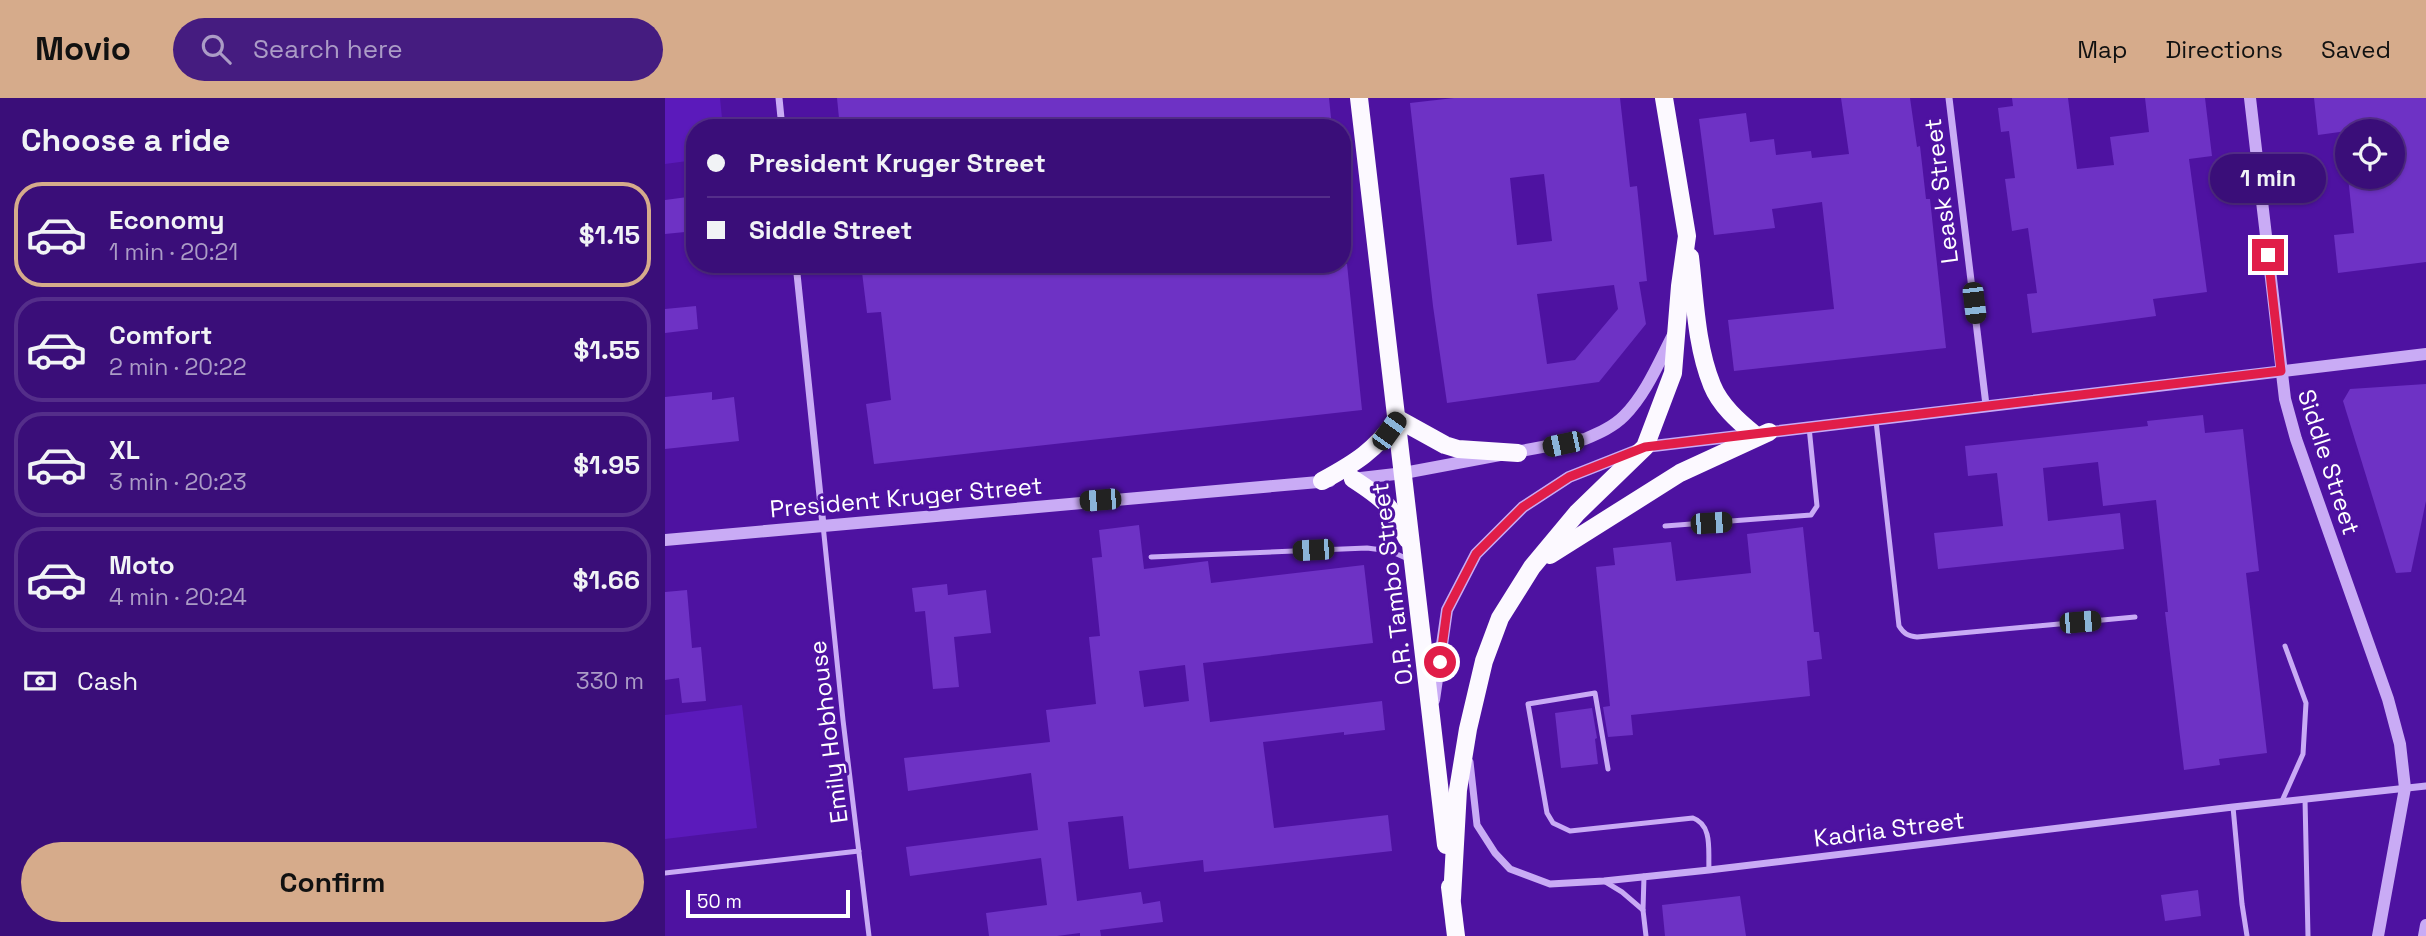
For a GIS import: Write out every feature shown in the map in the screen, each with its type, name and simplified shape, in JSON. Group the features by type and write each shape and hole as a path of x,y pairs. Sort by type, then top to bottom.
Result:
{"main road":[{"name":"O.R. Tambo Street","path":"1359,98 1456,936"},
{"path":"1664,98 1687,236 1701,345 1712,386 1738,421 1761,433"},
{"path":"1645,447 1672,373 1679,286 1687,236"},
{"path":"1322,481 1358,462 1381,443 1398,419 1458,449 1518,453"},
{"path":"1532,567 1680,473 1761,433"},
{"name":"O.R. Tambo Street","path":"1452,898 1458,790 1468,729 1485,661 1500,618 1532,567 1577,513 1645,447"},
{"path":"1353,479 1378,495 1395,513 1413,557"}],"street":[{"path":"779,98 781,119"},
{"name":"Leask Street","path":"1949,98 1986,405"},
{"name":"Siddle Street","path":"2250,98 2285,399 2296,439 2388,699 2400,744 2405,788 2378,936"},
{"path":"797,273 823,524"},
{"name":"President Kruger Street","path":"665,540 1353,479 1404,473 1585,439 1625,416 1651,379 1677,327"},
{"path":"1432,714 1447,610 1476,554 1523,507 1569,477 1645,447 2426,354"},
{"name":"Kadria Street","path":"1468,729 1471,790 1477,825 1495,853 1510,869 1550,884 1709,870 2426,786"},
{"path":"2424,936 2426,925"}],"lane":[{"path":"1876,418 1899,626 1908,636 2135,617"},
{"path":"1665,526 1811,515 1817,506 1809,427"},
{"name":"Emily Hobhouse","path":"823,524 869,936"},
{"path":"1151,557 1367,548 1413,557"},
{"path":"2283,801 2303,754 2306,703 2285,646"},
{"path":"1608,769 1595,693 1528,704 1547,813 1553,823 1570,831 1693,818 1702,821 1706,826 1709,870"},
{"path":"2305,799 2308,936"},
{"path":"2234,807 2247,936"},
{"path":"665,873 859,851"},
{"path":"1644,876 1643,910 1646,936"},
{"path":"1604,881 1643,910"}],"shaded area":[{"path":"665,98 720,98 722,119 686,119 686,161 665,164"},
{"path":"742,705 757,828 665,839 665,715"}],"building":[{"path":"837,98 1329,98 1331,119 839,119"},
{"path":"1454,98 1620,98 1630,187 1637,186 1647,281 1639,282 1646,324 1599,382 1447,403 1410,103","holes":["1544,174 1552,241 1517,245 1510,178","1614,285 1618,309 1575,360 1547,364 1537,294"]},
{"path":"1841,98 1910,98 1917,147 1920,146 1926,199 1930,199 1946,348 1734,371 1728,320 1834,309 1822,202 1772,209 1775,228 1714,235 1699,119 1746,113 1750,142 1774,139 1776,155 1811,151 1812,158 1849,154"},
{"path":"2012,98 2068,98 2077,169 2114,165 2110,137 2149,132 2145,98 2205,98 2212,156 2189,159 2207,292 2153,299 2156,316 2032,333 2027,294 2037,293 2028,228 2012,231 2005,179 2015,178 2009,131 2001,132 1998,108 2013,106"},
{"path":"2314,98 2426,98 2426,262 2338,273 2334,235 2354,233 2349,189 2405,189 2405,119 2335,119 2335,133 2318,135"},
{"path":"686,197 686,232 665,234 665,200"},
{"path":"862,273 1348,273 1362,410 874,464 866,404 891,400 881,312 867,313"},
{"path":"696,306 698,329 665,333 665,309"},
{"path":"2426,384 2426,501 2411,572 2396,573 2343,401 2350,389"},
{"path":"712,392 712,400 734,397 739,441 665,449 665,397"},
{"path":"2203,415 2205,433 2243,429 2259,571 2246,573 2267,753 2219,759 2220,765 2184,770 2165,612 2168,612 2156,500 2103,506 2098,462 2043,468 2048,521 2120,513 2124,549 1938,569 1934,533 2003,526 1997,473 1968,476 1965,446 2148,426 2147,421"},
{"path":"1139,525 1144,569 1208,561 1211,583 1364,565 1373,643 1203,663 1210,722 1382,701 1385,730 1263,742 1274,828 1388,815 1392,851 1204,872 1203,860 1129,869 1123,816 1068,822 1077,901 1141,892 1143,904 1160,901 1163,922 1100,930 1101,936 1080,936 1080,933 1057,936 989,936 986,913 1047,905 1041,858 910,876 906,847 1038,830 1031,773 908,791 904,758 1050,742 1046,710 1096,704 1089,637 1100,636 1092,558 1102,557 1099,530","holes":["1185,665 1189,701 1144,707 1139,671"]},
{"path":"1803,527 1814,632 1819,632 1822,659 1807,661 1810,696 1631,715 1633,735 1608,737 1603,707 1610,706 1596,567 1615,565 1613,548 1671,542 1676,581 1751,573 1747,534"},
{"path":"947,584 948,595 986,590 991,633 954,637 959,687 933,689 925,611 915,612 912,588"},
{"path":"687,590 692,648 701,647 706,701 682,703 679,678 665,680 665,592"},
{"path":"1592,708 1598,764 1561,768 1555,713"},
{"path":"2198,890 2201,916 2165,921 2161,895"},
{"path":"1740,896 1746,936 1665,936 1662,905"}],"route":[{"path":"1440,662 1447,610 1476,554 1523,507 1569,477 1645,447 2281,371 2268,255"}]}
